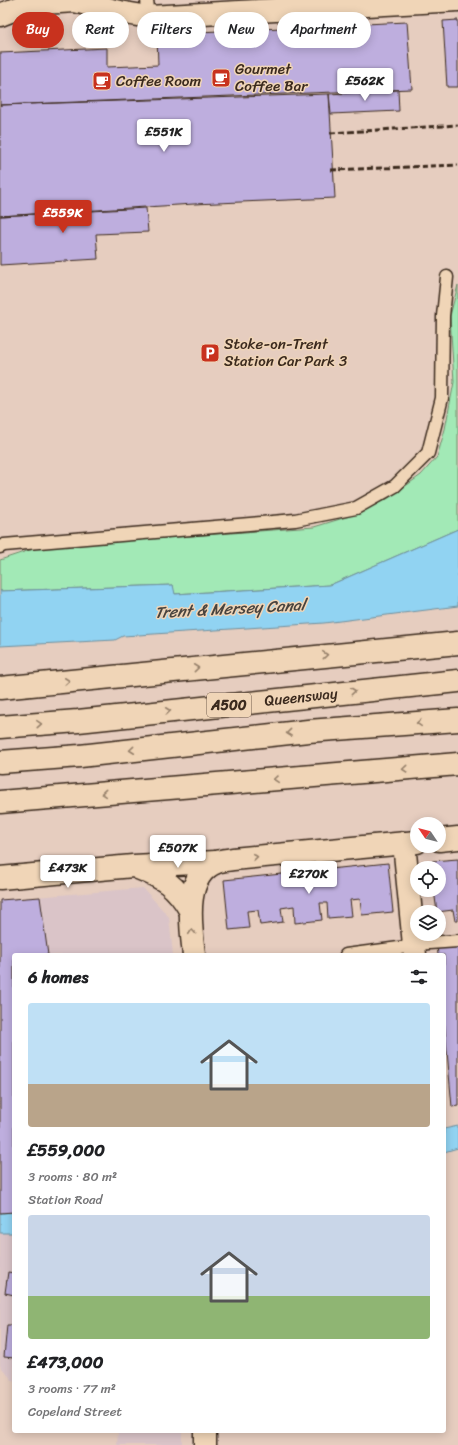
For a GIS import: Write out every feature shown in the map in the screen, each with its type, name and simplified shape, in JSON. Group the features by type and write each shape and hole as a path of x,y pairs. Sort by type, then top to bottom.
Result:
{"main road":[{"path":"0,15 28,4 75,1 120,12 148,9 458,0"},
{"path":"0,688 458,643"},
{"name":"Queensway","path":"0,727 78,721 458,681"},
{"name":"A500","path":"0,762 88,755 308,731 458,720"},
{"path":"0,802 458,764"},
{"path":"446,839 458,838"},
{"path":"0,878 133,866 216,862 233,859 410,843"},
{"path":"410,853 414,949"},
{"path":"194,953 190,910 193,891 201,874 216,862"},
{"path":"133,866 163,878 181,894 190,910"},
{"path":"205,1433 205,1445"}],"lane":[{"path":"0,547 19,544 295,520 356,508 395,486 428,453 442,398 443,316 447,277"},
{"path":"369,953 414,949 458,941"}],"shaded area":[{"path":"143,888 169,917 173,953 12,953 12,1212 0,1213 0,900"},
{"path":"0,1233 12,1233 12,1380 0,1366"},
{"path":"118,1433 182,1433 182,1445 117,1445"}],"green space":[{"path":"458,285 458,529 330,585 174,594 173,585 0,591 0,560 39,547 314,527 353,515 387,499 421,475 437,457 445,429 454,382 450,316"}],"water":[{"name":"Trent & Mersey Canal","path":"458,529 458,606 324,623 123,636 115,640 0,646 0,591 173,585 175,594 330,585"},
{"path":"458,1126 458,1148 446,1151 446,1129"},
{"path":"12,1212 12,1233 0,1233 0,1213"}],"building":[{"path":"458,20 458,87 447,87 443,21"},
{"path":"407,22 412,89 0,105 0,53 107,48 107,67 158,65 157,48 206,48 206,32 214,31 214,48 269,48 269,29 277,28 277,48 371,48 371,24"},
{"path":"398,90 399,111 331,114 329,94"},
{"path":"329,94 335,198 194,204 0,216 0,105"},
{"path":"146,208 148,232 96,234 98,259 0,265 0,216"},
{"path":"458,859 458,921 455,921 453,910 446,911 446,905 436,905 435,897 446,897 446,861 432,861"},
{"path":"388,863 393,912 362,915 360,899 350,900 352,916 328,918 327,903 320,903 322,920 295,923 294,906 281,908 283,922 260,925 258,910 247,911 249,928 229,930 224,880"},
{"path":"40,897 48,953 12,953 12,1212 0,1213 0,900"},
{"path":"458,943 458,1106 452,1107 446,1040 446,953 438,953 437,945"},
{"path":"8,1272 12,1273 12,1295 5,1293"},
{"path":"7,1325 12,1325 12,1358 4,1357"}],"railway":[{"path":"330,133 458,125"},
{"path":"331,170 458,165"}],"place":[{"name":"Gourmet Coffee Bar","path":"221,78"},
{"name":"Coffee Room","path":"102,81"},
{"name":"Stoke-on-Trent Station Car Park 3","path":"210,353"}]}
